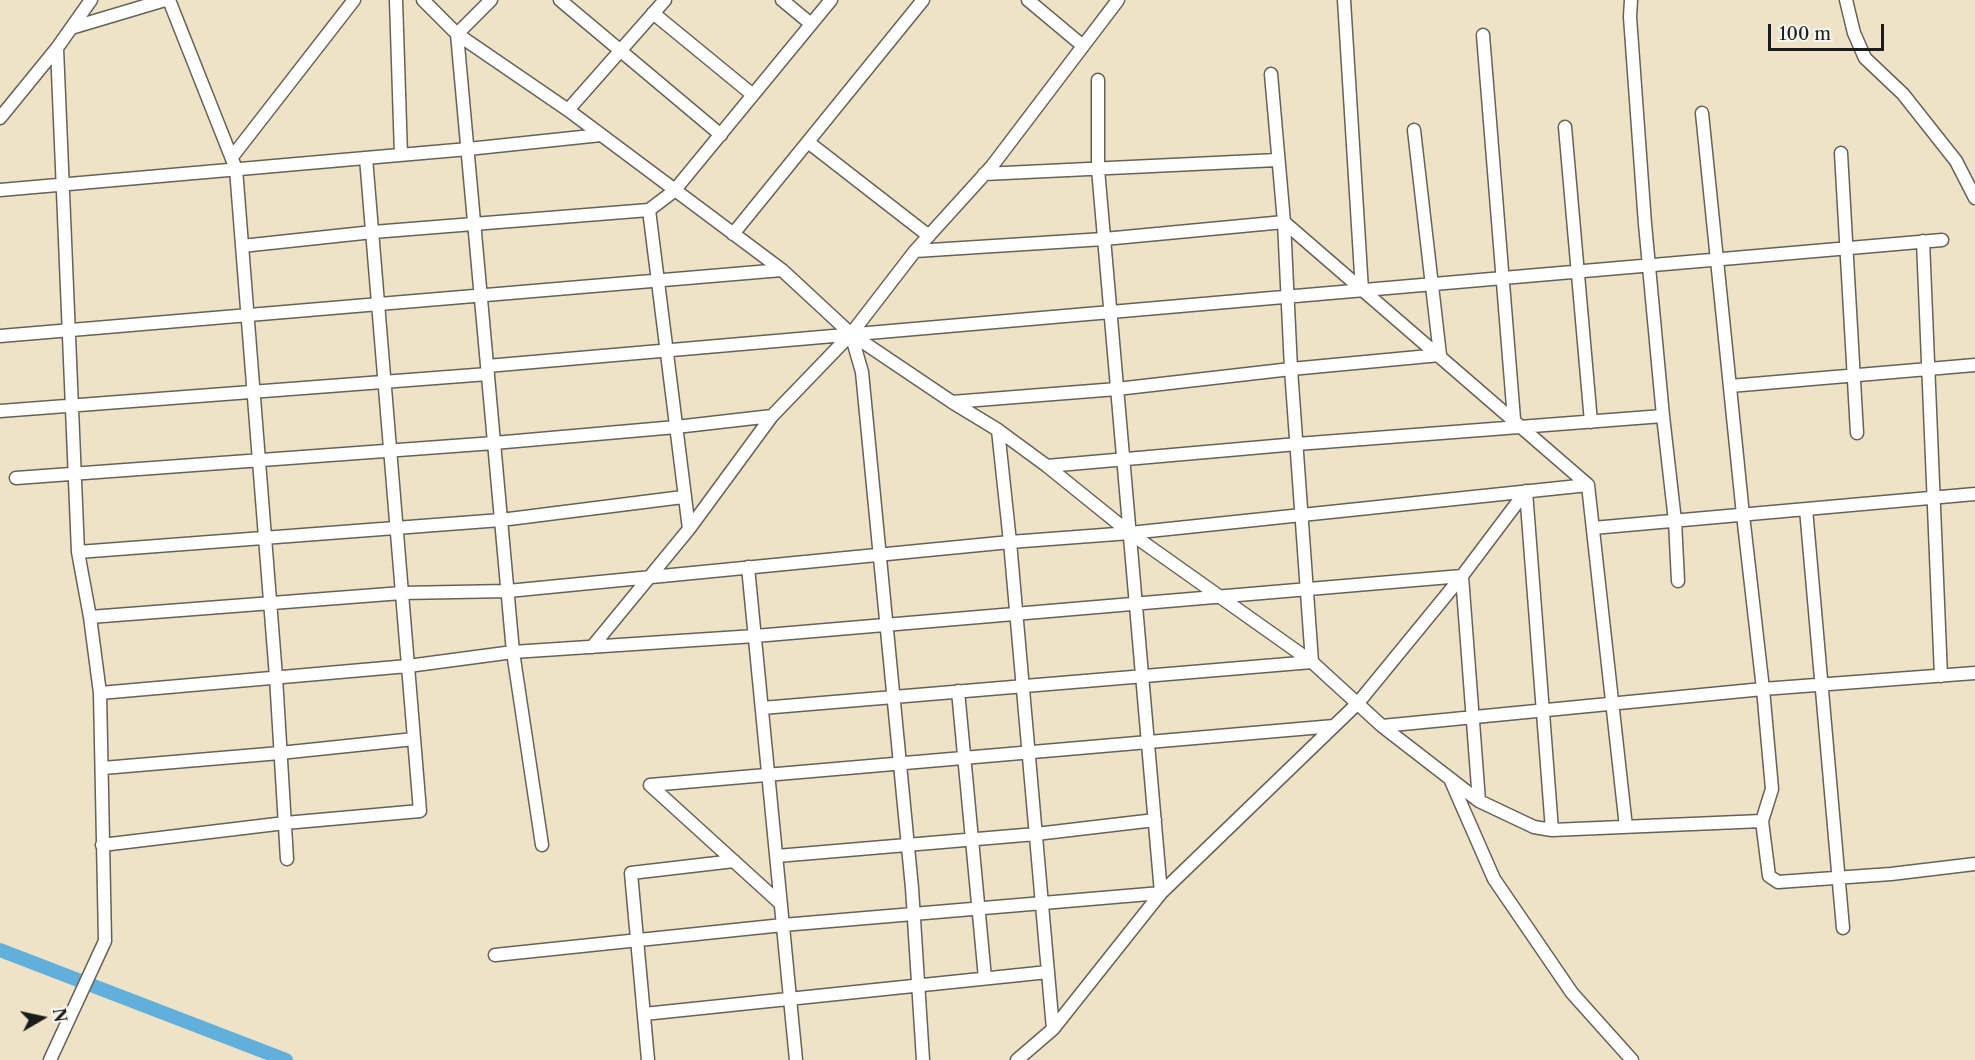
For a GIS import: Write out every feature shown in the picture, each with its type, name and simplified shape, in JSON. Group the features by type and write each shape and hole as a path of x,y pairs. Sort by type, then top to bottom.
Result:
{"street":[{"path":"0,118 57,48 92,0"},
{"path":"71,28 167,0 234,163 268,605 276,677 287,859"},
{"path":"234,163 354,0"},
{"path":"396,0 401,155"},
{"path":"423,0 457,34 568,110 782,270 851,334 998,430 1130,533 1312,662 1382,726 1479,801 1534,827 1552,830 1762,821"},
{"path":"457,34 491,0"},
{"path":"560,0 721,135"},
{"path":"568,110 665,0"},
{"path":"782,0 811,24"},
{"path":"242,246 373,231 649,210 674,191 831,0"},
{"path":"733,234 923,0"},
{"path":"1028,0 1083,46"},
{"path":"592,647 689,529 772,416 851,334 915,251 984,174 1118,0"},
{"path":"1344,0 1362,290"},
{"path":"1631,0 1630,17 1649,265 1675,521 1678,581"},
{"path":"1846,0 1854,33 1865,58 1903,94 1956,161 1975,198"},
{"path":"653,13 753,95"},
{"path":"457,34 513,652 542,845"},
{"path":"1483,35 1514,419"},
{"path":"50,1060 105,941 100,693 90,617 78,552 57,48"},
{"path":"1271,74 1284,222 1312,662"},
{"path":"1098,80 1098,169 1161,893"},
{"path":"1702,113 1743,515 1764,689 1772,789 1762,821 1769,876 1778,882 1891,874 1975,864"},
{"path":"1565,127 1591,422"},
{"path":"1414,130 1440,355"},
{"path":"0,190 63,185 234,163 366,158 601,135"},
{"path":"808,142 929,236"},
{"path":"1841,153 1857,433"},
{"path":"102,845 285,823 420,811 366,158"},
{"path":"984,174 1277,160"},
{"path":"649,210 689,529"},
{"path":"915,251 1104,239 1284,222 1525,428 1588,485 1626,827"},
{"path":"0,411 385,381 666,350 1942,240"},
{"path":"1923,241 1941,676"},
{"path":"0,336 782,270"},
{"path":"851,334 862,372 908,845 923,1060"},
{"path":"952,402 1117,389 1440,355"},
{"path":"1730,386 1975,365"},
{"path":"16,478 494,443 772,416"},
{"path":"1047,466 1663,416"},
{"path":"998,430 1053,1029"},
{"path":"90,617 402,593 508,591 880,554 1130,533 1588,485"},
{"path":"1017,1060 1053,1029 1161,893 1358,703 1462,576 1526,491"},
{"path":"1526,491 1552,830"},
{"path":"1593,528 1975,494"},
{"path":"78,552 501,520 684,497"},
{"path":"1806,509 1843,928"},
{"path":"748,567 796,1060"},
{"path":"100,693 408,666 513,652 755,636 1462,576"},
{"path":"1462,576 1479,801"},
{"path":"762,708 1312,662"},
{"path":"1382,726 1764,689 1975,673"},
{"path":"958,691 985,978"},
{"path":"781,904 650,785 1334,726"},
{"path":"103,768 414,739"},
{"path":"1451,781 1494,879 1572,993 1632,1060"},
{"path":"777,856 1036,834 1155,820"},
{"path":"648,1060 631,873 734,861"},
{"path":"495,955 783,925 1161,893"},
{"path":"644,1014 1048,972"}],"waterway":[{"path":"0,950 286,1060"}]}
